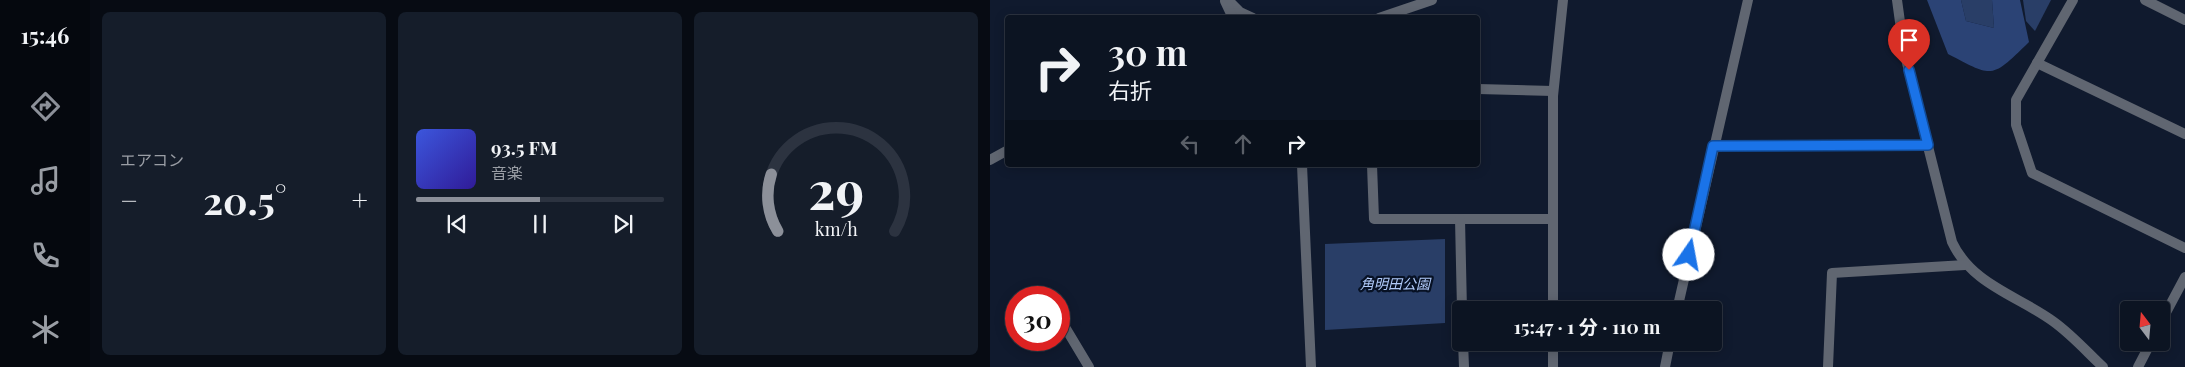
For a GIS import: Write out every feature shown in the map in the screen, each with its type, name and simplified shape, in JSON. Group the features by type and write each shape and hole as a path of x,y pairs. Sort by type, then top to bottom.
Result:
{"street":[{"path":"1226,0 1232,15"},
{"path":"1226,0 1246,15"},
{"path":"1388,15 1432,0"},
{"path":"1553,301 1554,91 1563,0"},
{"path":"1679,301 1748,0"},
{"path":"1897,0 1904,51 1952,242 1965,265 1974,274 2054,322 2103,367"},
{"path":"2073,0 2016,100 2016,125 2032,174 2185,248"},
{"path":"2145,0 2185,20"},
{"path":"2037,62 2185,134"},
{"path":"1480,89 1554,91"},
{"path":"1713,146 1928,145"},
{"path":"990,160 1005,152"},
{"path":"1302,167 1311,367"},
{"path":"1372,167 1374,219 1553,219"},
{"path":"1460,219 1462,301"},
{"path":"1828,367 1832,273 1965,265"},
{"path":"2170,305 2185,277"},
{"path":"1070,335 1089,367"},
{"path":"1463,351 1464,367"},
{"path":"1553,351 1553,367"},
{"path":"1665,367 1668,351"},
{"path":"2138,367 2146,351"}],"green space":[{"path":"1961,0 1992,0 1994,28 1966,21"},
{"path":"2023,0 2051,0 2035,31 2026,21"},
{"name":"角明田公園","path":"1445,239 1445,323 1325,330 1325,244"}],"shaded area":[{"path":"1927,0 1961,0 1966,21 1994,28 1992,0 2020,0 2029,42 2007,63 1991,71 1984,71 1948,54"}],"route":[{"path":"1689,255 1713,146 1928,145 1909,70"}]}
